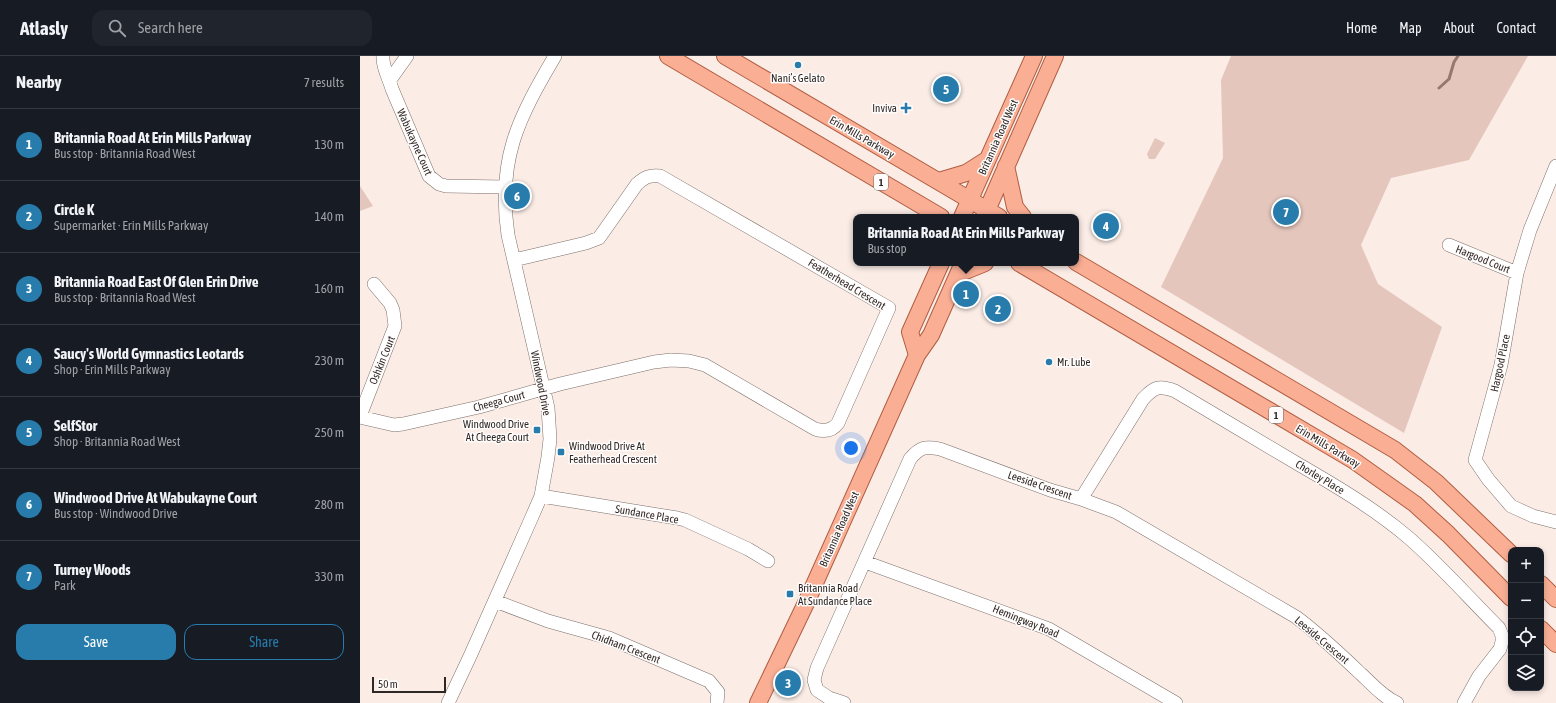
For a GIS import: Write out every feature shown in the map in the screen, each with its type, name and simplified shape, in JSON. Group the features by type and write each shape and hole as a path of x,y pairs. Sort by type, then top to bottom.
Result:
{"main road":[{"name":"1","path":"668,56 936,214"},
{"name":"Erin Mills Parkway","path":"725,56 970,200 989,214"},
{"name":"Britannia Road West","path":"963,214 1034,56"},
{"name":"Britannia Road West","path":"990,214 1006,166 1055,56"},
{"path":"939,182 966,173 988,159"},
{"path":"1006,166 1015,207 1021,214"},
{"path":"1079,264 1395,450 1436,482 1508,551"},
{"path":"917,355 910,332 940,266"},
{"name":"Erin Mills Parkway","path":"1023,266 1353,460 1415,504 1448,534 1508,595"},
{"name":"Britannia Road West","path":"758,703 806,603 917,355 931,335 961,268"},
{"path":"1544,587 1556,599"},
{"path":"1544,632 1556,644"}],"street":[{"name":"Wabukayne Court","path":"383,56 382,63 390,80 392,89 425,170 433,180 446,186 504,187"},
{"path":"390,80 407,56"},
{"name":"Windwood Drive","path":"450,702 541,496 546,476 550,440 548,408 506,223 504,187 511,145 518,126 532,94 555,56"},
{"name":"Hargood Place","path":"1556,166 1530,230 1517,273 1501,365 1475,460 1510,506 1533,516 1556,522"},
{"name":"Featherhead Crescent","path":"514,260 586,243 599,238 607,229 637,184 650,175 660,176 890,308 838,423 835,427 828,431 815,429 705,365 689,361 671,360 654,362 543,389"},
{"name":"Hargood Court","path":"1449,245 1517,273"},
{"name":"Oshkin Court","path":"360,416 395,326 393,310 390,303 374,284"},
{"name":"Chorley Place","path":"1081,499 1142,399 1152,390 1164,387 1175,391 1330,483 1383,518 1437,564 1499,628 1503,638 1500,649 1478,676 1464,703"},
{"name":"Cheega Court","path":"360,416 394,425 403,424 479,407 543,389"},
{"name":"Leeside Crescent","path":"844,703 829,698 817,690 814,680 817,668 910,459 917,450 928,447 940,449 1050,490 1081,499 1116,512 1296,617 1313,629 1378,690 1397,703"},
{"name":"Sundance Place","path":"541,496 685,520 748,549 768,561"},
{"name":"Hemingway Road","path":"865,562 1049,629 1176,703"},
{"name":"Chidham Crescent","path":"495,601 548,621 609,638 709,681 718,692 718,703"}],"shaded area":[{"path":"1231,56 1528,56 1469,160 1391,178 1361,245 1378,284 1442,327 1404,433 1161,287 1223,158 1221,80"},
{"path":"1155,138 1165,143 1155,159 1149,159 1147,154"},
{"path":"360,186 373,206 360,211"}],"waterway":[{"path":"1439,88 1449,79 1454,62 1458,56"}],"place":[{"name":"Nani’s Gelato","path":"798,65"},
{"name":"SelfStor","path":"946,89"},
{"name":"Inviva","path":"906,108"},
{"name":"Windwood Drive At Wabukayne Court","path":"517,196"},
{"name":"Turney Woods","path":"1286,212"},
{"name":"Saucy's World Gymnastics Leotards","path":"1106,226"},
{"name":"Britannia Road At Erin Mills Parkway","path":"966,294"},
{"name":"Circle K","path":"998,309"},
{"name":"Mr. Lube","path":"1049,362"},
{"name":"Windwood Drive At Cheega Court","path":"537,430"},
{"name":"Windwood Drive At Featherhead Crescent","path":"561,452"},
{"name":"Britannia Road At Sundance Place","path":"790,594"},
{"name":"Britannia Road East Of Glen Erin Drive","path":"788,683"}]}
